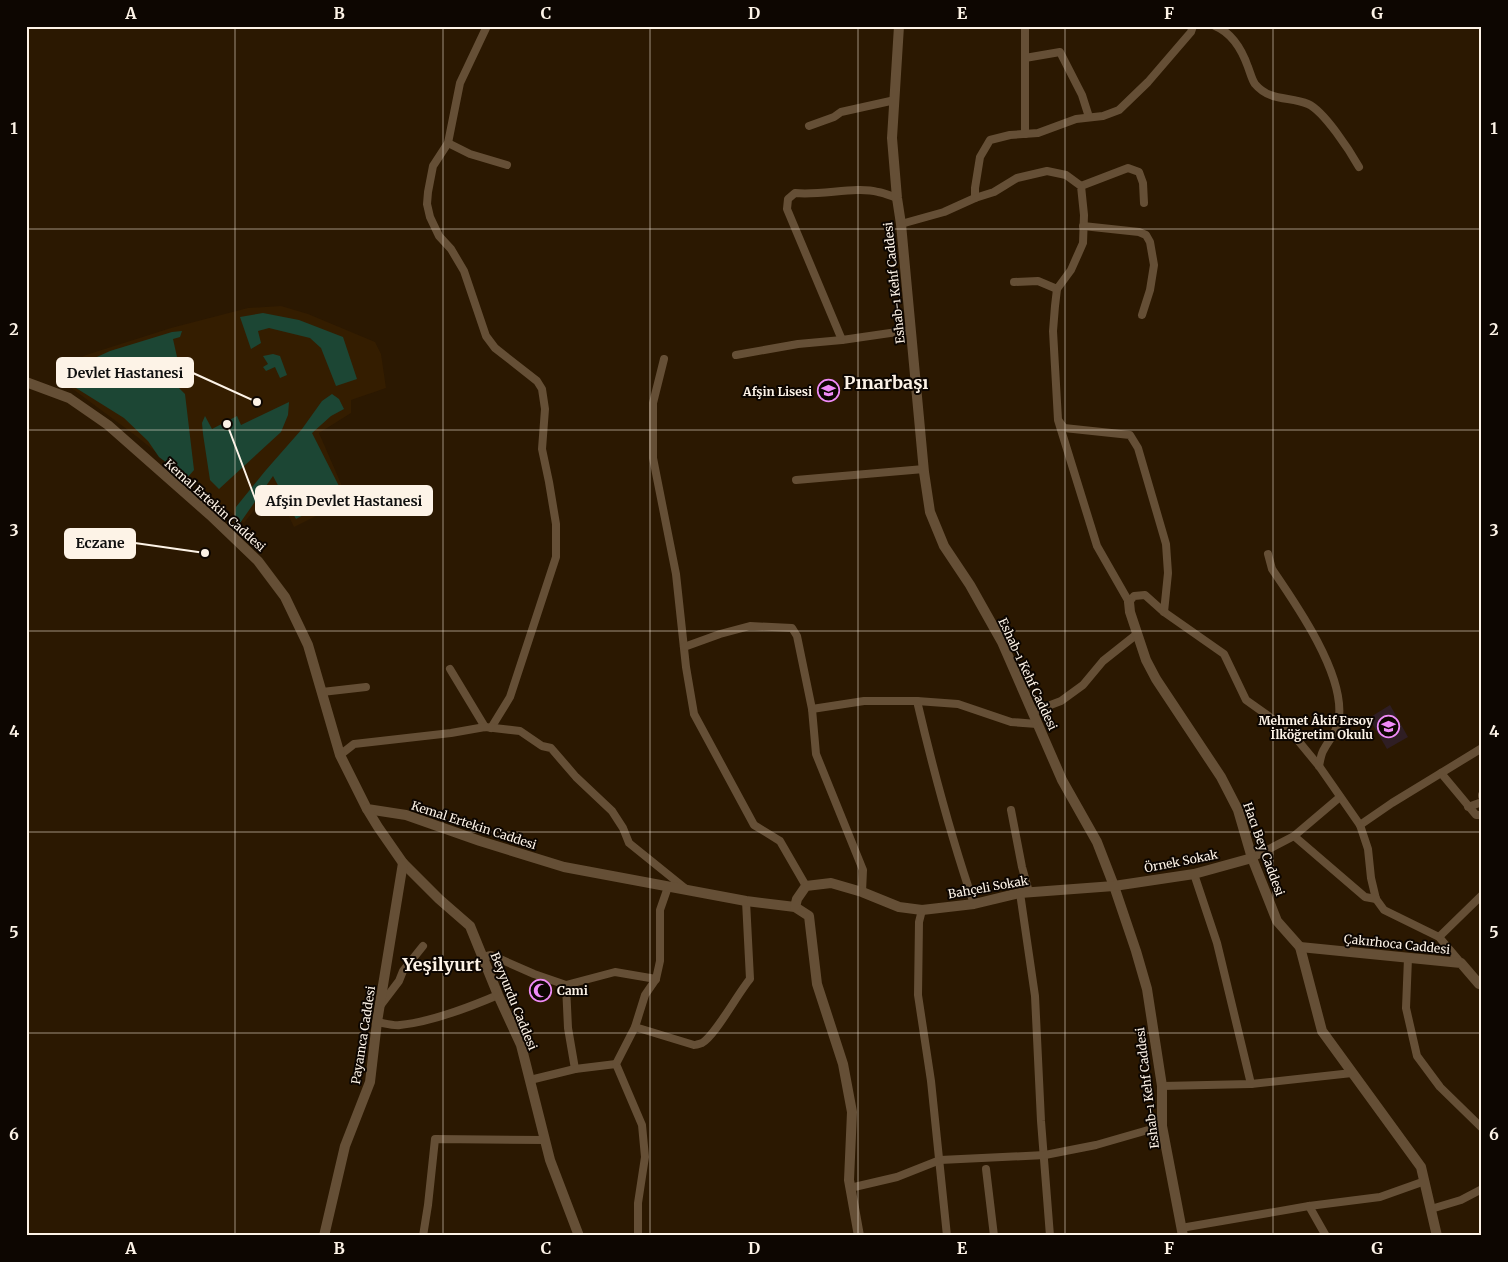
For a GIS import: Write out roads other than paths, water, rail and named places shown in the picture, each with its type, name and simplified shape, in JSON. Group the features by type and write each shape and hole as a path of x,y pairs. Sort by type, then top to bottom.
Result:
{"street":[{"path":"487,26 460,83 448,143 433,166 427,204 430,217 439,236 451,249 464,271 486,336 495,348 537,381 542,389 545,409 542,448 556,524 556,557 510,697 488,728"},
{"name":"Eshab-ı Kehf Caddesi","path":"900,26 892,138 924,469 930,512 944,546 970,585 1002,642 1062,780 1097,842 1114,886 1147,989 1162,1086 1162,1126 1182,1232"},
{"path":"975,198 980,157 990,140 1010,135 1038,133 1076,119 1103,116 1119,110 1148,82 1193,26"},
{"path":"1214,26 1221,29 1234,40 1247,64 1254,83 1266,94 1310,105 1333,128 1359,166"},
{"path":"1025,27 1025,134"},
{"path":"1025,58 1060,52 1082,95 1089,117"},
{"path":"809,126 834,117 841,112 895,100"},
{"path":"448,143 470,154 507,165"},
{"path":"1081,186 1128,168 1140,172 1144,183 1144,203"},
{"path":"901,224 944,212 994,192 1018,178 1046,171 1066,175 1081,186 1084,226 1083,243 1071,270 1057,289 1053,331 1058,420 1097,546 1129,602 1134,596 1145,595 1164,612 1224,654 1246,700 1291,732 1320,766 1360,825 1368,849 1371,878 1376,899 1384,910 1439,936 1460,963"},
{"path":"842,340 787,209 788,199 796,193 853,191 877,191 897,198"},
{"path":"1084,226 1139,232 1146,235 1150,242 1154,265 1150,290 1142,315"},
{"path":"1014,282 1038,281 1057,289"},
{"path":"736,355 798,344 911,330"},
{"path":"664,359 653,403 653,458 676,574 694,714 754,824 780,841 806,886 797,899 795,907 809,916 817,984 843,1064 852,1112 849,1180 858,1236"},
{"name":"Kemal Ertekin Caddesi","path":"26,382 69,398 108,425 210,515 258,561 285,597 308,645 340,755 367,809 406,815 564,868 746,901 795,907"},
{"path":"1058,420 1064,428 1130,435 1138,448 1166,544 1168,573 1164,612"},
{"path":"796,480 924,469"},
{"path":"1268,554 1272,569 1316,641 1333,677 1339,715 1335,735 1322,752 1320,766"},
{"name":"Hacı Bey Caddesi","path":"1129,602 1130,612 1146,660 1156,679 1221,777 1238,810 1252,858 1277,920 1300,947 1322,1031 1422,1167 1437,1236"},
{"path":"684,647 750,626 792,628 797,636 812,709 816,754 863,870 862,892"},
{"path":"1032,712 1061,700 1083,685 1103,661 1137,634"},
{"path":"450,669 488,728"},
{"path":"322,692 366,687"},
{"path":"812,709 864,701 918,700 958,704 1010,722 1037,724"},
{"path":"918,700 933,768 974,904"},
{"path":"340,755 354,744 488,728 520,731 542,746 551,748 576,777 612,811 629,843 687,890"},
{"path":"1360,825 1482,748"},
{"path":"1440,773 1468,807 1476,815 1482,815"},
{"path":"1252,858 1294,836 1340,797"},
{"path":"1468,807 1482,802"},
{"name":"Beyyurdu Caddesi","path":"367,809 403,863 470,926 521,1045 550,1160 579,1236"},
{"path":"1011,810 1022,867 1035,996 1041,1121 1050,1236"},
{"path":"1294,836 1365,897 1376,899"},
{"name":"Örnek Sokak","path":"1114,886 1194,874 1252,858"},
{"name":"Payamca Caddesi","path":"324,1236 345,1146 370,1082 379,1007 403,863"},
{"path":"1194,874 1217,943 1251,1084"},
{"name":"Bahçeli Sokak","path":"806,886 831,883 899,906 922,910 974,904 1025,892 1114,886"},
{"path":"616,1064 636,1027 645,995 656,980 660,962 660,910 668,887"},
{"path":"1439,936 1482,895"},
{"path":"636,1027 694,1045 703,1043 750,979 746,901"},
{"path":"922,910 919,922 918,995 931,1081 947,1236"},
{"path":"379,1007 423,946"},
{"name":"Çakırhoca Caddesi","path":"1300,947 1460,963 1481,985"},
{"path":"483,957 491,955 534,974 566,985 615,972 656,980"},
{"path":"1408,958 1406,1008 1417,1056 1440,1087 1482,1128"},
{"path":"566,985 568,1028 575,1069"},
{"path":"377,1022 398,1026 470,1007 498,995"},
{"path":"530,1080 575,1069 616,1064"},
{"path":"616,1064 642,1125 644,1157 638,1203 638,1236"},
{"path":"1162,1086 1251,1084 1352,1072"},
{"path":"850,1188 897,1178 940,1160 1044,1155 1096,1145 1162,1126"},
{"path":"423,1236 434,1139 545,1140"},
{"path":"986,1169 994,1236"},
{"path":"1182,1232 1308,1206 1380,1197 1425,1181"},
{"path":"1431,1209 1461,1200 1482,1189"},
{"path":"1308,1206 1326,1236"}],"place":[{"name":"Afşin Lisesi","path":"828,391"},
{"name":"Devlet Hastanesi","path":"257,402"},
{"name":"Afşin Devlet Hastanesi","path":"227,424"},
{"name":"Eczane","path":"205,553"},
{"name":"Mehmet Âkif Ersoy İlköğretim Okulu","path":"1389,727"},
{"name":"Cami","path":"541,990"}],"district":[{"name":"Pınarbaşı","path":"886,382"},
{"name":"Yeşilyurt","path":"442,964"}]}
